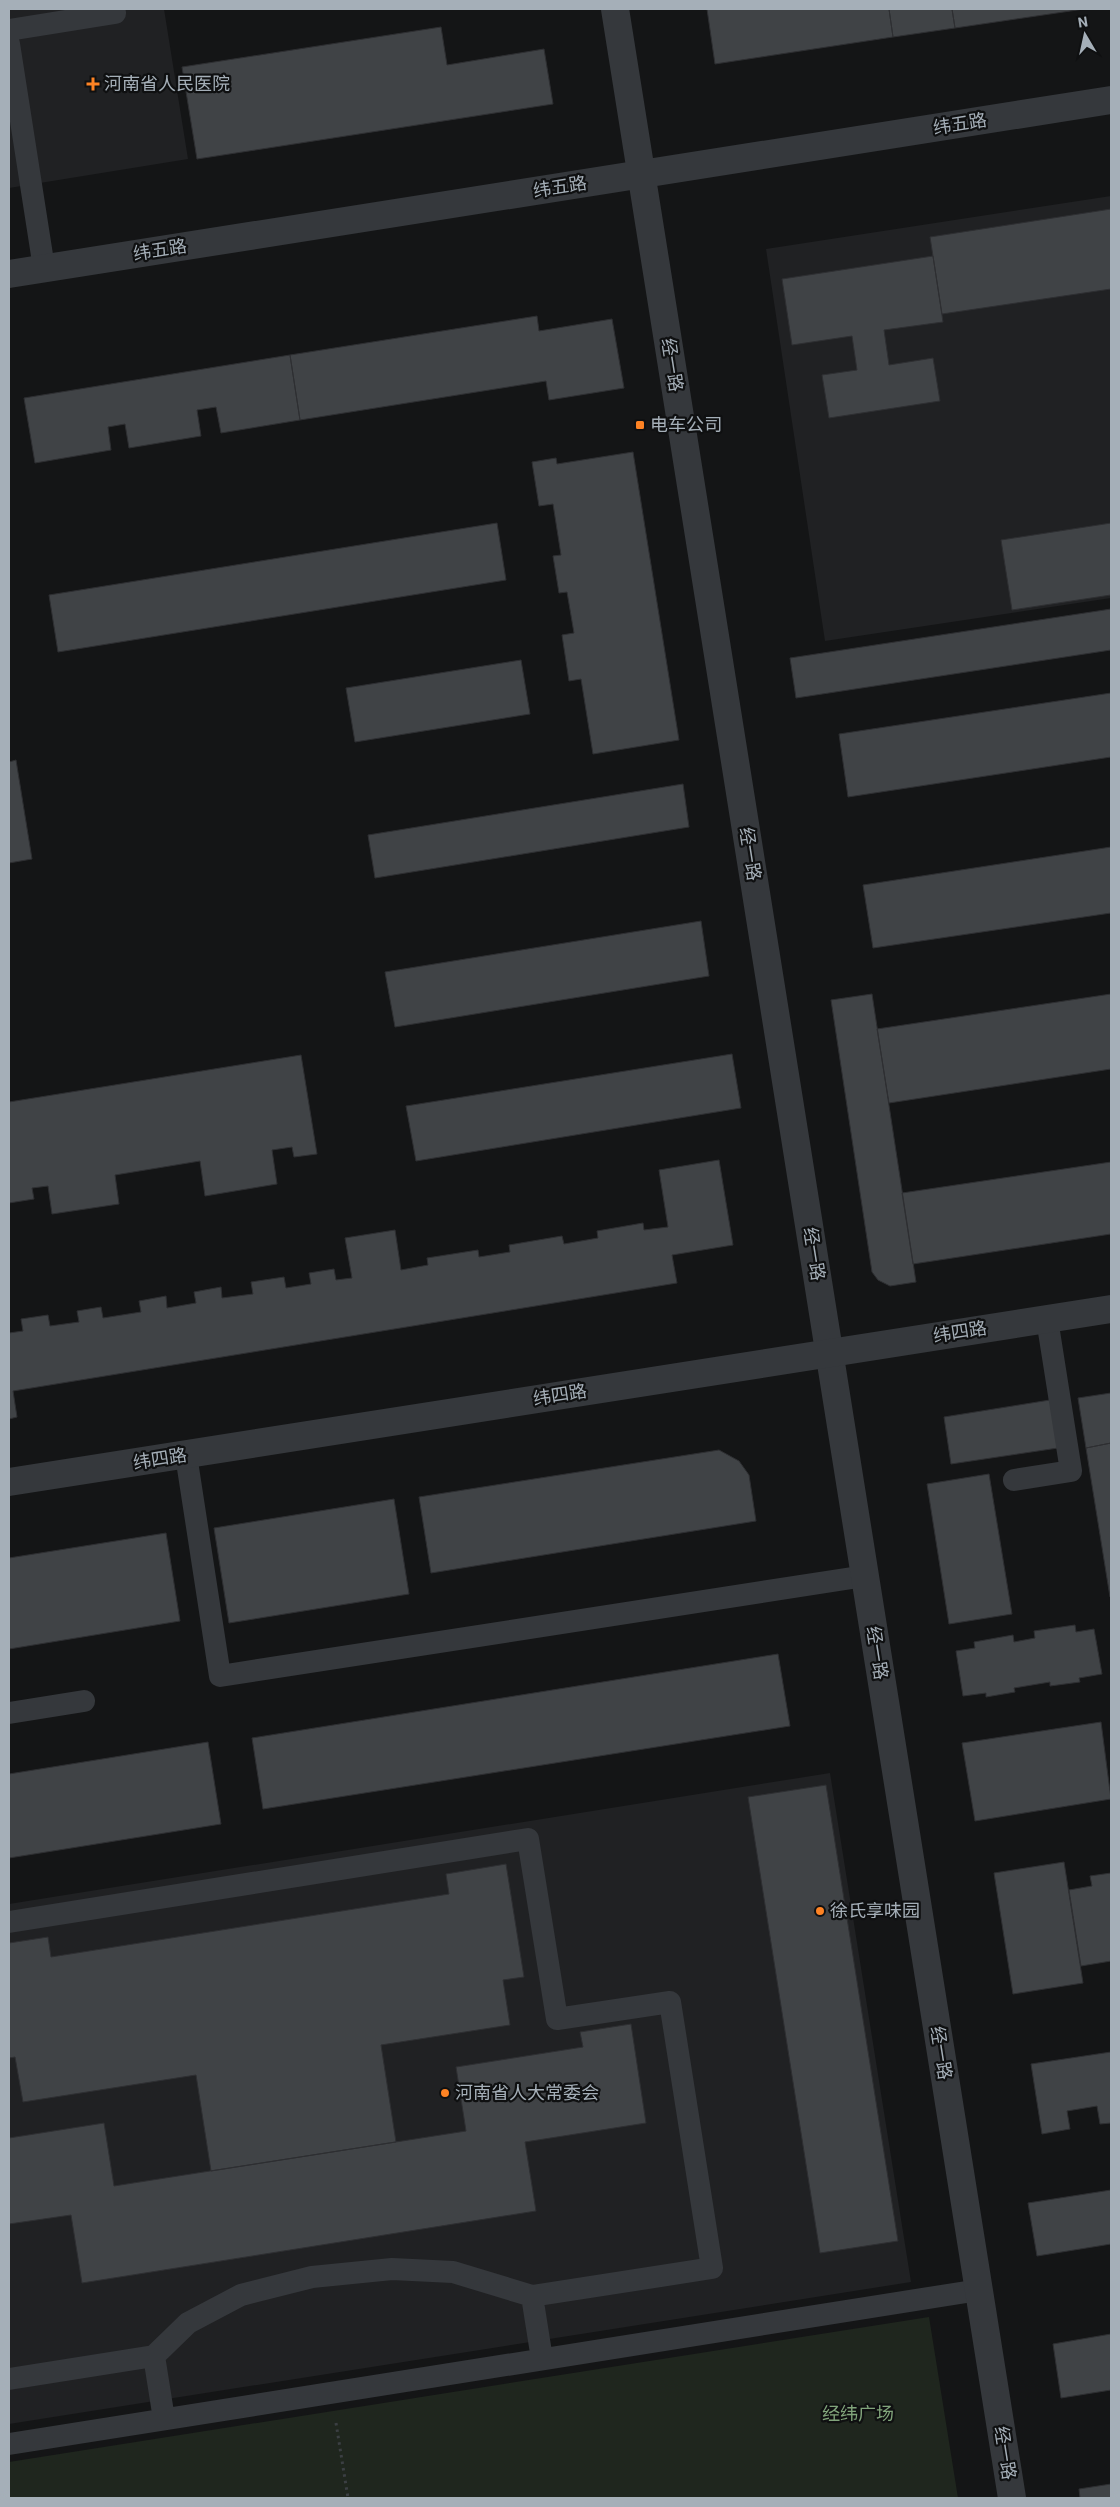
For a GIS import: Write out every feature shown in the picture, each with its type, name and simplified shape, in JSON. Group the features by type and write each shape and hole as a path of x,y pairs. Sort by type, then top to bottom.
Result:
{"street":[{"name":"经一路","path":"616,9 1012,2498"},
{"name":"纬五路","path":"9,274 1111,100"},
{"name":"纬四路","path":"9,1482 1111,1309"}],"lane":[{"path":"9,30 115,13 114,9"},
{"path":"9,44 44,268"},
{"path":"1014,1480 1072,1470 1047,1319"},
{"path":"186,1454 220,1676 865,1576"},
{"path":"9,1713 84,1701"},
{"path":"9,1922 528,1839 557,2019 670,2002 712,2268 532,2296 453,2272 392,2269 312,2277 240,2295 188,2323 154,2356 9,2379"},
{"path":"9,2444 979,2290"},
{"path":"532,2296 542,2359"},
{"path":"154,2356 164,2419"}],"path":[{"path":"331,2393 348,2498"}],"shaded area":[{"name":"河南省人民医院","path":"9,9 164,9 188,159 9,188"},
{"path":"1111,196 1111,598 825,641 766,249"},
{"name":"河南省人大常委会","path":"830,1773 911,2282 9,2424 9,1904"}],"green space":[{"name":"经纬广场","path":"929,2317 958,2498 9,2498 9,2462"}],"building":[{"path":"707,9 889,9 893,37 715,64"},
{"path":"889,9 952,9 955,28 893,37"},
{"path":"952,9 1084,9 955,28"},
{"path":"441,27 447,65 544,49 553,104 197,159 182,67"},
{"path":"1111,209 1111,289 942,314 930,237"},
{"path":"933,256 943,322 884,330 889,365 933,358 940,401 829,418 822,375 857,370 852,336 792,345 782,279"},
{"path":"537,316 539,331 612,319 624,388 549,400 546,381 300,420 290,355"},
{"path":"290,355 300,420 221,433 216,407 197,410 201,436 129,448 125,424 108,427 111,450 35,463 24,398"},
{"path":"633,452 679,740 593,754 581,679 569,681 562,635 574,633 567,592 559,593 553,556 561,555 553,504 539,506 532,462 556,458 557,464"},
{"path":"497,523 506,580 58,652 49,595"},
{"path":"1111,523 1111,595 1012,610 1001,540"},
{"path":"1111,609 1111,650 796,698 790,658"},
{"path":"521,660 530,714 355,742 346,688"},
{"path":"1111,693 1111,757 848,797 839,734"},
{"path":"16,760 32,859 9,863 9,762"},
{"path":"683,784 689,827 375,878 368,835"},
{"path":"1111,847 1111,913 873,948 863,885"},
{"path":"701,921 709,976 395,1027 385,972"},
{"path":"872,994 916,1282 890,1286 878,1280 872,1272 831,1000"},
{"path":"1111,994 1111,1069 889,1103 877,1029"},
{"path":"732,1054 741,1108 416,1161 406,1106"},
{"path":"301,1055 317,1154 294,1157 292,1147 272,1150 277,1184 205,1196 200,1161 115,1175 119,1204 52,1214 48,1186 32,1188 34,1199 9,1203 9,1102"},
{"path":"719,1160 733,1245 672,1255 677,1283 13,1391 17,1417 9,1419 9,1333 23,1331 21,1319 48,1315 50,1326 79,1322 77,1311 101,1307 103,1318 141,1312 139,1301 166,1296 167,1308 196,1303 194,1292 221,1287 222,1298 253,1294 251,1282 284,1277 286,1288 311,1284 309,1273 334,1269 336,1280 352,1278 345,1238 395,1230 401,1270 428,1265 427,1258 478,1250 479,1257 510,1252 509,1245 562,1236 564,1244 598,1238 597,1231 643,1223 644,1230 668,1227 659,1170"},
{"path":"1111,1162 1111,1234 913,1264 902,1193"},
{"path":"1111,1393 1111,1443 1086,1448 1078,1398"},
{"path":"1050,1400 1058,1448 951,1464 944,1417"},
{"path":"1111,1443 1111,1597 1110,1597 1086,1448"},
{"path":"719,1450 739,1461 749,1475 756,1521 431,1573 419,1497"},
{"path":"989,1474 1012,1614 949,1624 927,1484"},
{"path":"394,1499 409,1594 229,1623 214,1528"},
{"path":"166,1533 180,1621 9,1649 9,1558"},
{"path":"1075,1625 1076,1632 1094,1629 1102,1674 1079,1678 1080,1682 1050,1686 1050,1682 1014,1688 1015,1692 986,1697 986,1693 963,1696 956,1651 975,1648 974,1642 1013,1635 1014,1642 1035,1638 1034,1631"},
{"path":"778,1654 790,1726 263,1809 252,1738"},
{"path":"1101,1722 1111,1799 975,1821 962,1743"},
{"path":"208,1742 221,1824 9,1858 9,1774"},
{"path":"826,1785 898,2241 820,2253 748,1797"},
{"path":"1064,1862 1083,1983 1013,1994 994,1873"},
{"path":"506,1864 524,1977 503,1980 510,2025 381,2045 396,2142 211,2171 196,2075 23,2102 15,2057 9,2058 9,1943 48,1937 51,1957 449,1894 446,1874"},
{"path":"1111,1873 1111,1961 1081,1966 1069,1890 1092,1886 1090,1876"},
{"path":"631,2024 646,2123 525,2142 536,2211 82,2283 71,2215 9,2224 9,2138 104,2123 114,2186 466,2131 456,2067 583,2047 580,2032"},
{"path":"1111,2052 1111,2123 1100,2124 1097,2106 1067,2111 1070,2129 1042,2134 1031,2064"},
{"path":"1111,2190 1111,2244 1037,2256 1028,2203"},
{"path":"1111,2334 1111,2390 1061,2398 1053,2344"},
{"path":"1111,2484 1111,2498 1080,2498 1079,2489"}],"place":[{"name":"河南省人民医院","path":"93,84"},
{"name":"电车公司","path":"640,425"},
{"name":"徐氏享味园","path":"820,1911"},
{"name":"河南省人大常委会","path":"445,2093"}]}
